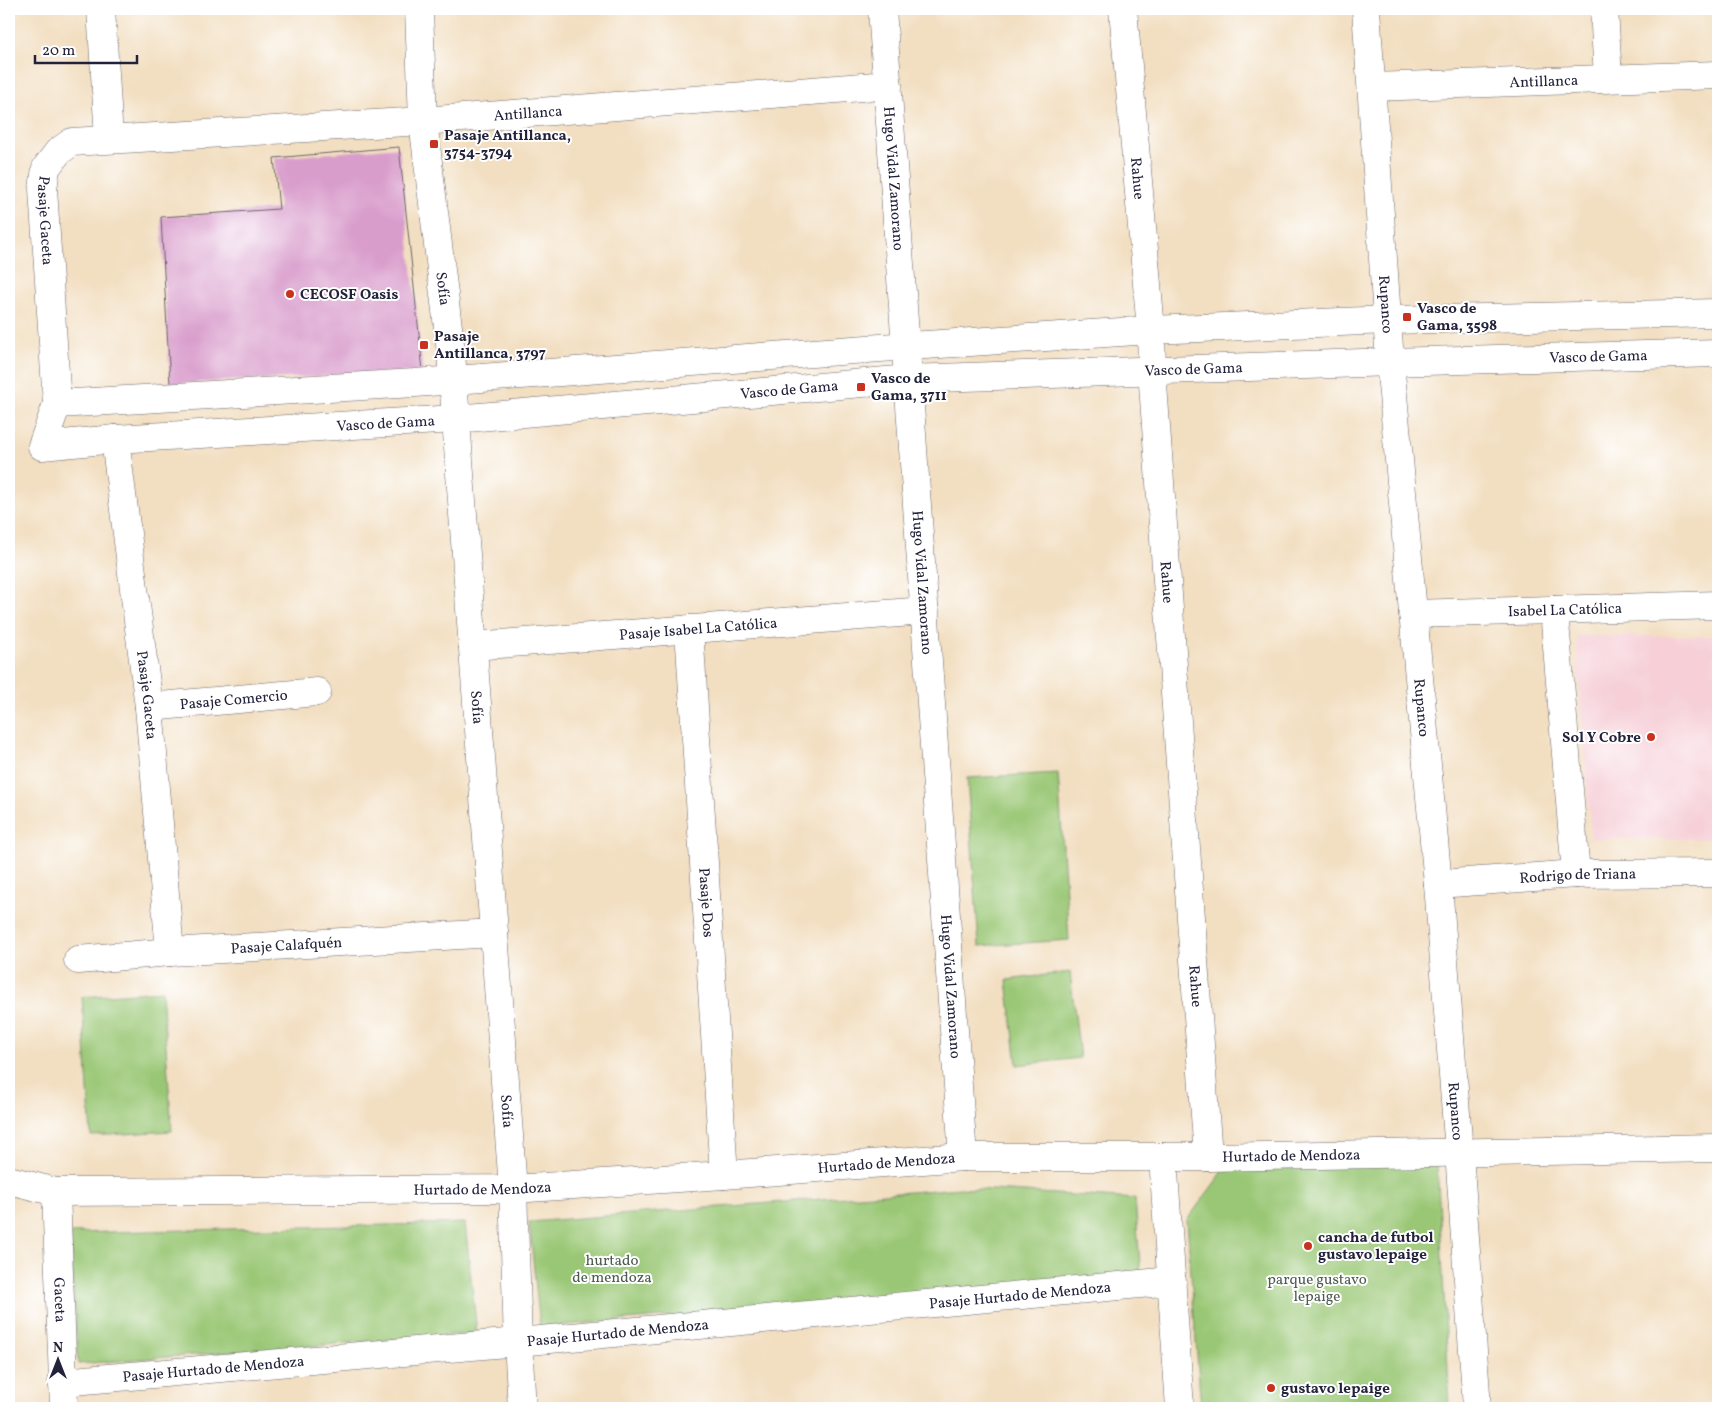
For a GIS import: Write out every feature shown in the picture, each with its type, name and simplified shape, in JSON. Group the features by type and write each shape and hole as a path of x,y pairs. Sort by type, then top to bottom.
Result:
{"street":[{"path":"101,9 109,139"},
{"name":"Sofía","path":"420,9 423,121 453,380 513,1189 522,1408"},
{"name":"Hugo Vidal Zamorano","path":"882,9 963,1157"},
{"name":"Rahue","path":"1123,9 1151,330 1152,370 1208,1157"},
{"name":"Rupanco","path":"1366,9 1390,362 1438,884 1477,1408"},
{"path":"1604,9 1608,78"},
{"name":"Antillanca","path":"1372,87 1718,74"},
{"name":"Antillanca","path":"109,139 423,121 888,85"},
{"name":"Pasaje Gaceta","path":"42,446 57,404 43,189 46,168 58,152 72,142 109,139"},
{"path":"57,404 453,380 906,346 1151,330 1388,320 1718,313"},
{"name":"Vasco de Gama","path":"42,446 115,439 456,420 908,379 1390,362 1718,353"},
{"name":"Pasaje Gaceta","path":"115,439 150,708 170,952"},
{"name":"Isabel La Católica","path":"1413,614 1718,605"},
{"path":"1554,610 1576,874"},
{"name":"Pasaje Isabel La Católica","path":"473,646 925,611"},
{"name":"Pasaje Dos","path":"689,629 724,1175"},
{"name":"Pasaje Comercio","path":"150,708 317,692"},
{"name":"Rodrigo de Triana","path":"1438,884 1576,874 1718,873"},
{"name":"Pasaje Calafquén","path":"78,960 170,952 494,933"},
{"name":"Hurtado de Mendoza","path":"9,1180 56,1192 513,1189 963,1157 1208,1157 1718,1148"},
{"path":"1163,1157 1180,1408"},
{"name":"Gaceta","path":"56,1192 63,1395"},
{"name":"Pasaje Hurtado de Mendoza","path":"63,1395 518,1342 1172,1281"}],"shaded area":[{"name":"Sol Y Cobre","path":"1576,636 1718,636 1718,839 1591,839"}],"green space":[{"path":"1058,773 1069,940 979,946 967,778"},
{"path":"1070,972 1080,1058 1017,1065 1007,980"},
{"path":"162,991 172,1131 91,1136 82,997"},
{"name":"parque gustavo lepaige","path":"1437,1163 1450,1408 1201,1408 1187,1220 1224,1170"},
{"name":"hurtado de mendoza","path":"961,1188 1135,1199 1141,1278 540,1327 529,1222"},
{"path":"465,1223 477,1333 78,1364 70,1233"}],"building":[{"name":"CECOSF Oasis","path":"399,147 423,371 170,384 161,217 279,209 274,158"}],"place":[{"name":"Pasaje Antillanca, 3754-3794","path":"434,144"},
{"name":"CECOSF Oasis","path":"290,294"},
{"name":"Vasco de Gama, 3598","path":"1407,317"},
{"name":"Pasaje Antillanca, 3797","path":"424,345"},
{"name":"Vasco de Gama, 3711","path":"861,387"},
{"name":"Sol Y Cobre","path":"1651,737"},
{"name":"cancha de futbol gustavo lepaige","path":"1308,1246"},
{"name":"gustavo lepaige","path":"1271,1388"}]}
